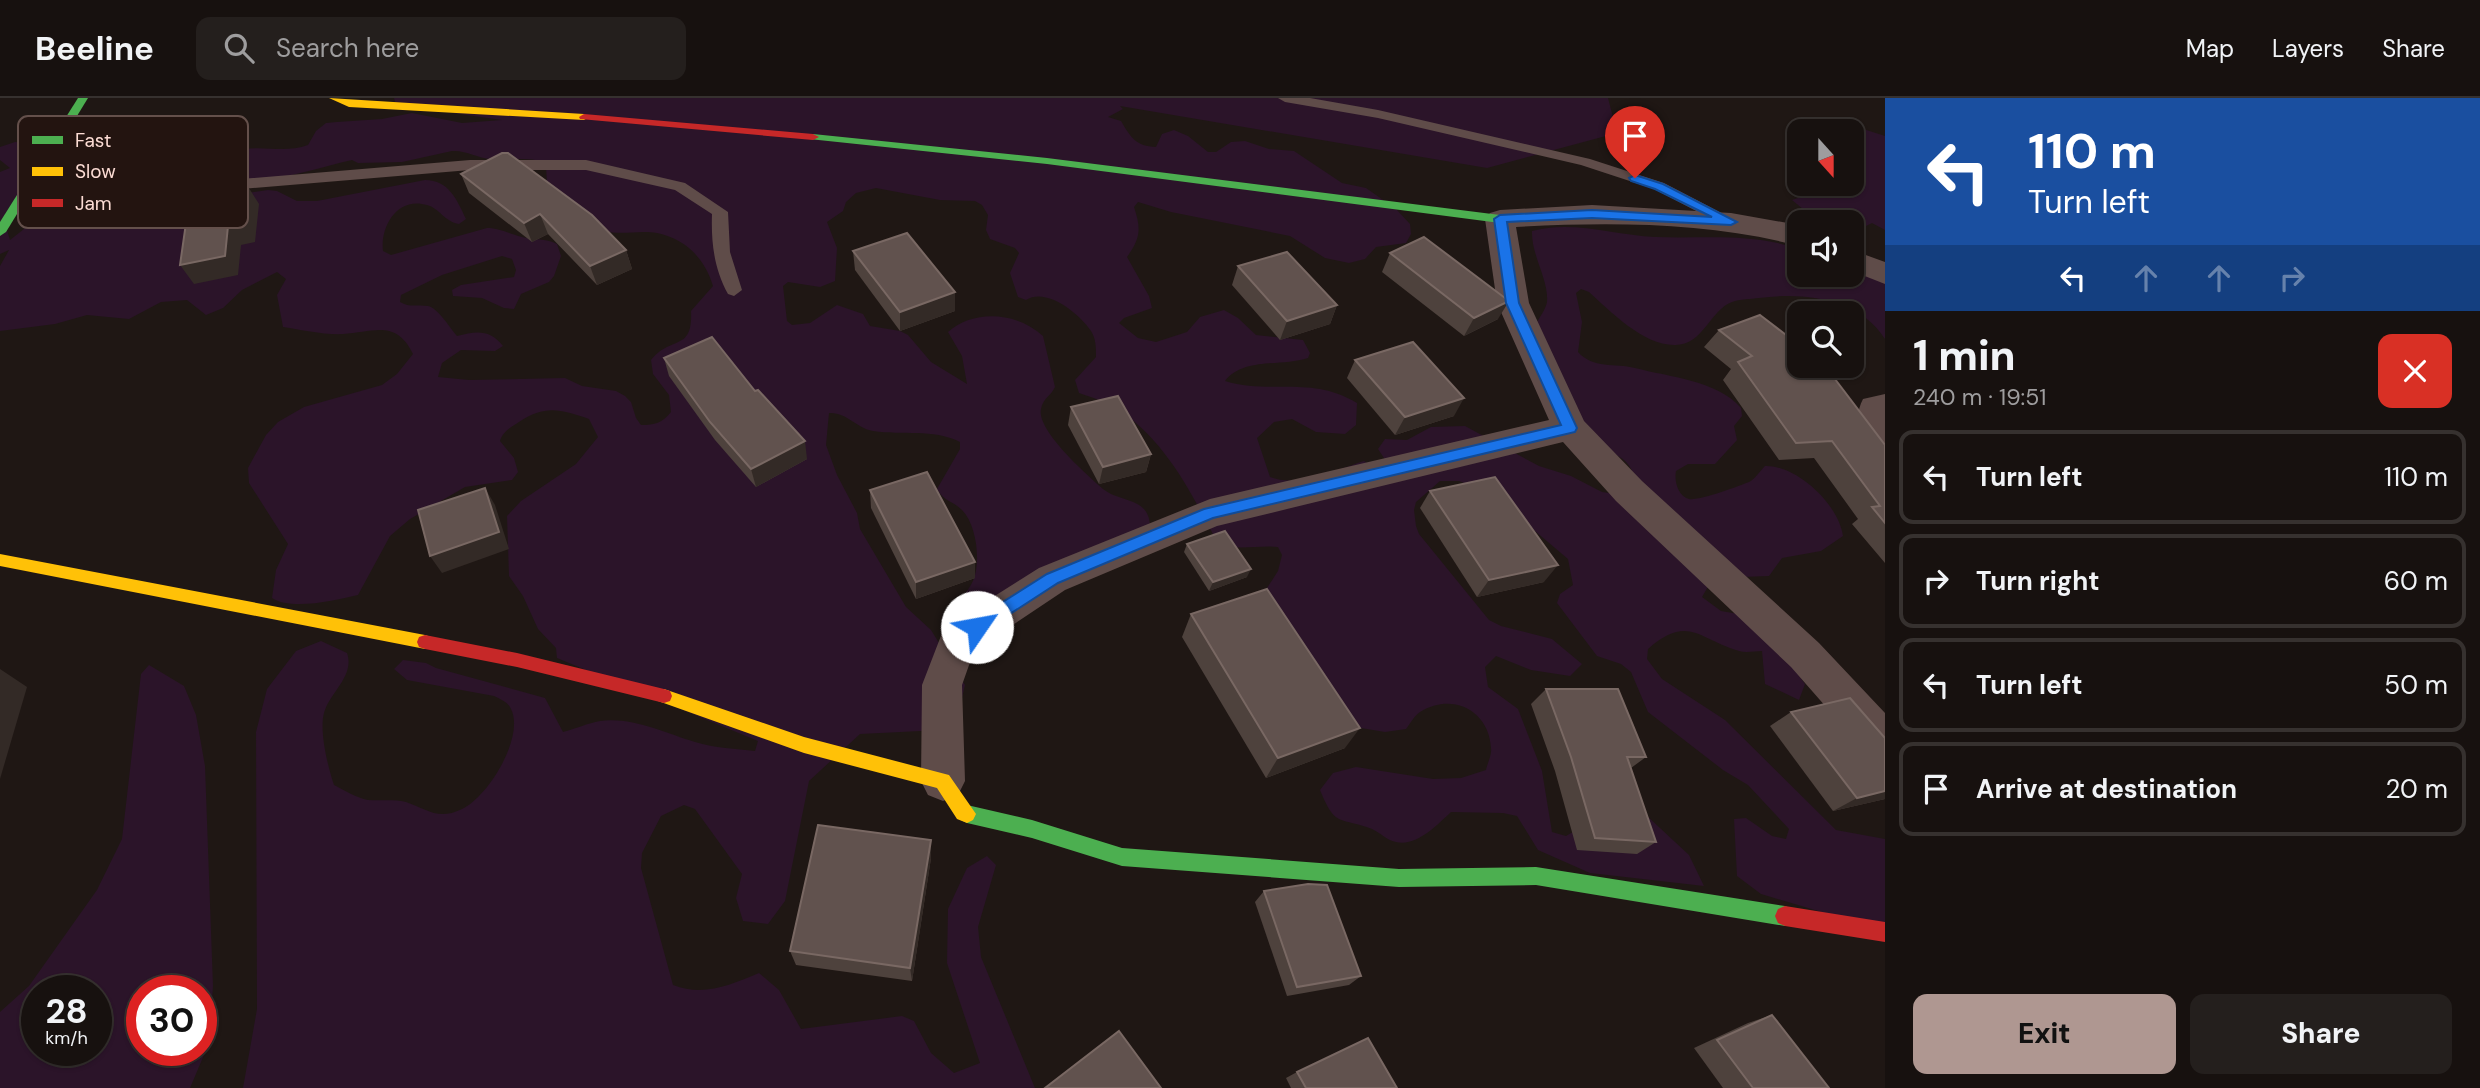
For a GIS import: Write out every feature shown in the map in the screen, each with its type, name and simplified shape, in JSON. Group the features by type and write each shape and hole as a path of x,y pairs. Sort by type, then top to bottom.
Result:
{"street":[{"path":"72,116 83,98"},
{"path":"334,98 349,104 650,121 1046,161 1500,219 1592,214 1731,222 1787,234"},
{"path":"0,232 18,202"},
{"path":"1500,219 1513,303 1570,428 1629,491 1805,654 1885,743"},
{"path":"1864,265 1885,274"},
{"path":"1885,406 1875,408 1876,430 1885,441"},
{"path":"1570,428 1210,513 1052,579 958,640 943,685 943,781 963,813 1122,857 1399,878 1536,876 1885,932"},
{"path":"0,560 517,660 667,697 804,745 943,781"}],"lane":[{"path":"1285,98 1378,114 1585,162 1659,186 1731,222"},
{"path":"248,183 433,168 586,165 680,186 720,212 719,247 723,266 734,290"}],"shaded area":[{"path":"394,98 1608,98 1617,133 1487,168 1120,106 1123,109 1108,117 1121,121 1131,136 1144,145 1156,147 1162,134 1174,130 1188,136 1208,152 1216,152 1231,142 1245,141 1269,149 1294,151 1342,183 1366,188 1396,209 1410,224 1411,234 1406,243 1376,247 1365,259 1349,263 1325,258 1290,236 1171,212 1138,202 1134,207 1138,233 1127,257 1149,296 1152,308 1124,318 1119,323 1138,338 1156,342 1187,332 1200,317 1224,310 1238,318 1256,335 1303,340 1310,353 1308,358 1252,366 1233,373 1225,381 1242,385 1307,387 1340,395 1357,403 1356,425 1345,434 1316,432 1292,419 1274,422 1257,438 1270,477 1281,480 1305,479 1364,461 1380,473 1392,470 1378,449 1385,439 1407,440 1431,427 1465,426 1539,466 1571,476 1602,492 1623,495 1638,487 1635,477 1622,458 1592,445 1537,322 1546,304 1547,294 1534,249 1532,231 1562,227 1655,237 1762,240 1787,246 1787,287 1864,287 1864,271 1885,281 1885,339 1864,317 1864,301 1776,296 1732,302 1724,306 1692,340 1684,344 1662,344 1628,326 1589,292 1581,289 1576,293 1582,322 1578,352 1584,357 1597,363 1635,368 1706,385 1719,391 1741,408 1742,416 1734,426 1737,440 1715,464 1688,464 1676,471 1676,483 1682,495 1689,499 1710,496 1749,482 1765,466 1777,467 1790,472 1814,489 1834,512 1840,524 1843,536 1821,551 1782,558 1769,576 1713,578 1702,597 1721,611 1744,615 1788,661 1805,684 1799,700 1765,684 1762,651 1739,651 1693,632 1673,633 1662,639 1648,649 1647,659 1662,679 1725,720 1836,830 1885,839 1885,931 1761,894 1737,876 1734,819 1746,818 1772,836 1786,839 1789,829 1748,785 1723,770 1648,712 1631,672 1621,664 1597,656 1557,603 1560,594 1573,585 1568,559 1491,494 1459,481 1440,481 1416,502 1414,510 1419,534 1489,620 1501,626 1552,639 1582,664 1570,676 1531,670 1496,656 1485,667 1488,687 1518,709 1542,771 1552,832 1566,836 1617,806 1646,815 1689,855 1704,886 1590,873 1538,850 1517,816 1503,813 1451,812 1419,838 1404,843 1392,841 1372,829 1335,816 1320,790 1333,773 1356,767 1433,779 1461,778 1486,770 1491,748 1484,724 1467,708 1444,704 1420,712 1406,729 1385,732 1349,726 1258,602 1278,571 1282,555 1278,547 1233,547 1218,544 1175,468 1148,434 1114,407 1079,393 1075,380 1096,357 1093,334 1079,317 1052,299 1034,297 1026,300 1018,297 1010,273 1019,253 1015,248 990,239 986,230 988,215 982,205 975,201 940,200 876,188 856,193 846,202 843,211 827,222 837,248 835,281 820,287 788,282 783,286 787,321 792,325 810,323 837,305 863,314 870,326 908,335 931,362 967,384 962,356 948,332 970,320 996,316 1033,328 1043,336 1055,387 1041,409 1046,428 1064,452 1103,489 1145,510 1150,526 972,613 961,599 975,575 977,550 974,532 962,510 942,496 937,489 960,449 960,442 939,435 873,431 841,415 829,413 826,445 837,475 857,513 860,529 906,607 931,630 965,685 960,706 941,730 860,734 809,781 785,901 768,924 743,921 736,898 742,874 695,809 684,805 661,816 642,853 641,868 673,985 706,990 759,973 779,990 801,1029 902,1016 914,1021 931,1053 954,1073 980,1063 947,963 948,909 967,868 987,856 996,865 978,927 981,957 1035,1088 243,1088 257,1009 256,732 267,689 296,651 321,641 347,653 348,669 327,705 323,721 325,749 334,785 364,799 406,802 439,814 462,809 483,792 509,750 514,721 510,707 494,696 407,680 394,669 403,660 426,663 545,698 563,732 595,722 613,720 649,727 718,747 755,751 758,741 557,658 556,648 538,629 523,596 509,576 507,516 521,501 576,464 598,437 589,419 569,413 553,410 537,413 505,432 500,441 514,458 518,472 512,480 465,487 410,519 390,536 358,595 302,604 280,602 272,598 276,570 288,544 249,483 248,468 266,435 278,422 304,407 382,385 397,374 413,354 399,336 383,330 336,334 283,327 277,295 286,279 277,272 242,290 223,308 206,315 187,300 161,302 129,319 87,315 55,324 0,331 0,266 9,250 0,254 0,172 10,168 0,160 0,147 18,142 18,194 6,227 10,240 25,228 248,228 248,193 277,191 297,201 317,201 425,180 440,183 451,192 466,219 459,224 427,205 407,205 399,209 388,224 384,232 383,251 391,255 487,228 553,242 557,244 561,256 549,282 521,294 514,309 504,308 482,298 453,296 452,290 461,285 514,277 516,270 512,259 502,256 442,275 401,295 400,302 404,304 428,306 436,310 457,336 470,333 488,334 503,346 495,351 461,350 442,363 438,377 469,380 565,378 582,386 616,391 625,396 631,402 641,425 654,424 664,419 671,412 669,395 653,374 651,360 659,352 679,342 688,332 691,311 713,286 705,267 685,245 667,236 649,232 609,232 587,224 547,183 546,166 543,162 530,159 491,159 452,151 402,162 358,163 352,160 289,176 248,181 248,148 292,149 308,145 316,131 326,123 382,119 412,113 462,123 502,120 396,105"},
{"path":"1864,129 1885,136 1885,230 1872,223 1864,227 1864,210 1804,210 1792,200 1804,196 1864,196"},
{"path":"149,665 184,686 196,715 205,766 213,975 126,975 126,1066 199,1066 190,1088 0,1088 0,1012 21,993 21,1066 112,1066 112,975 37,975 97,890 122,839 141,674"}],"building":[{"path":"502,153 508,153 592,215 626,250 590,266 540,214 524,223 461,174"},
{"path":"185,228 228,228 225,256 180,265"},
{"path":"907,233 955,292 900,312 853,251"},
{"path":"1424,237 1509,301 1474,318 1390,253"},
{"path":"1287,252 1337,305 1287,321 1238,266"},
{"path":"1760,315 1787,336 1787,378 1834,378 1885,445 1885,523 1872,507 1880,506 1832,441 1796,443 1738,362 1752,356 1719,330"},
{"path":"712,337 755,391 758,390 805,441 751,469 710,422 664,358"},
{"path":"1413,342 1464,398 1405,417 1355,360"},
{"path":"1118,396 1151,454 1103,467 1071,407"},
{"path":"927,472 975,562 916,582 870,490"},
{"path":"1495,477 1558,565 1489,580 1430,491"},
{"path":"485,488 499,532 430,556 418,510"},
{"path":"1225,531 1251,569 1213,582 1187,544"},
{"path":"1267,589 1360,728 1278,758 1191,614"},
{"path":"1546,689 1618,689 1646,757 1627,757 1656,842 1595,838 1571,757"},
{"path":"1850,698 1885,738 1885,791 1857,798 1791,712"},
{"path":"818,825 931,840 910,968 790,951"},
{"path":"1308,884 1327,885 1361,976 1297,987 1264,891"},
{"path":"1772,1015 1829,1088 1753,1088 1717,1040"},
{"path":"1119,1031 1161,1088 1045,1088"},
{"path":"1368,1038 1397,1088 1306,1088 1297,1072"}],"traffic: fast":[{"path":"72,116 83,98"},
{"path":"813,137 1047,161 1500,219"},
{"path":"0,232 18,203"},
{"path":"967,814 1032,829 1122,857 1399,878 1536,876 1785,916"}],"traffic: slow":[{"path":"334,98 349,104 584,117"},
{"path":"0,560 425,642"},
{"path":"664,696 804,745 943,781 963,813 967,814"}],"traffic: jam":[{"path":"584,117 813,137"},
{"path":"425,642 517,660 664,696"},
{"path":"1785,916 1885,932"}],"route":[{"path":"977,627 1052,579 1210,513 1570,428 1513,303 1500,219 1592,214 1731,222 1659,186 1635,178"}]}
